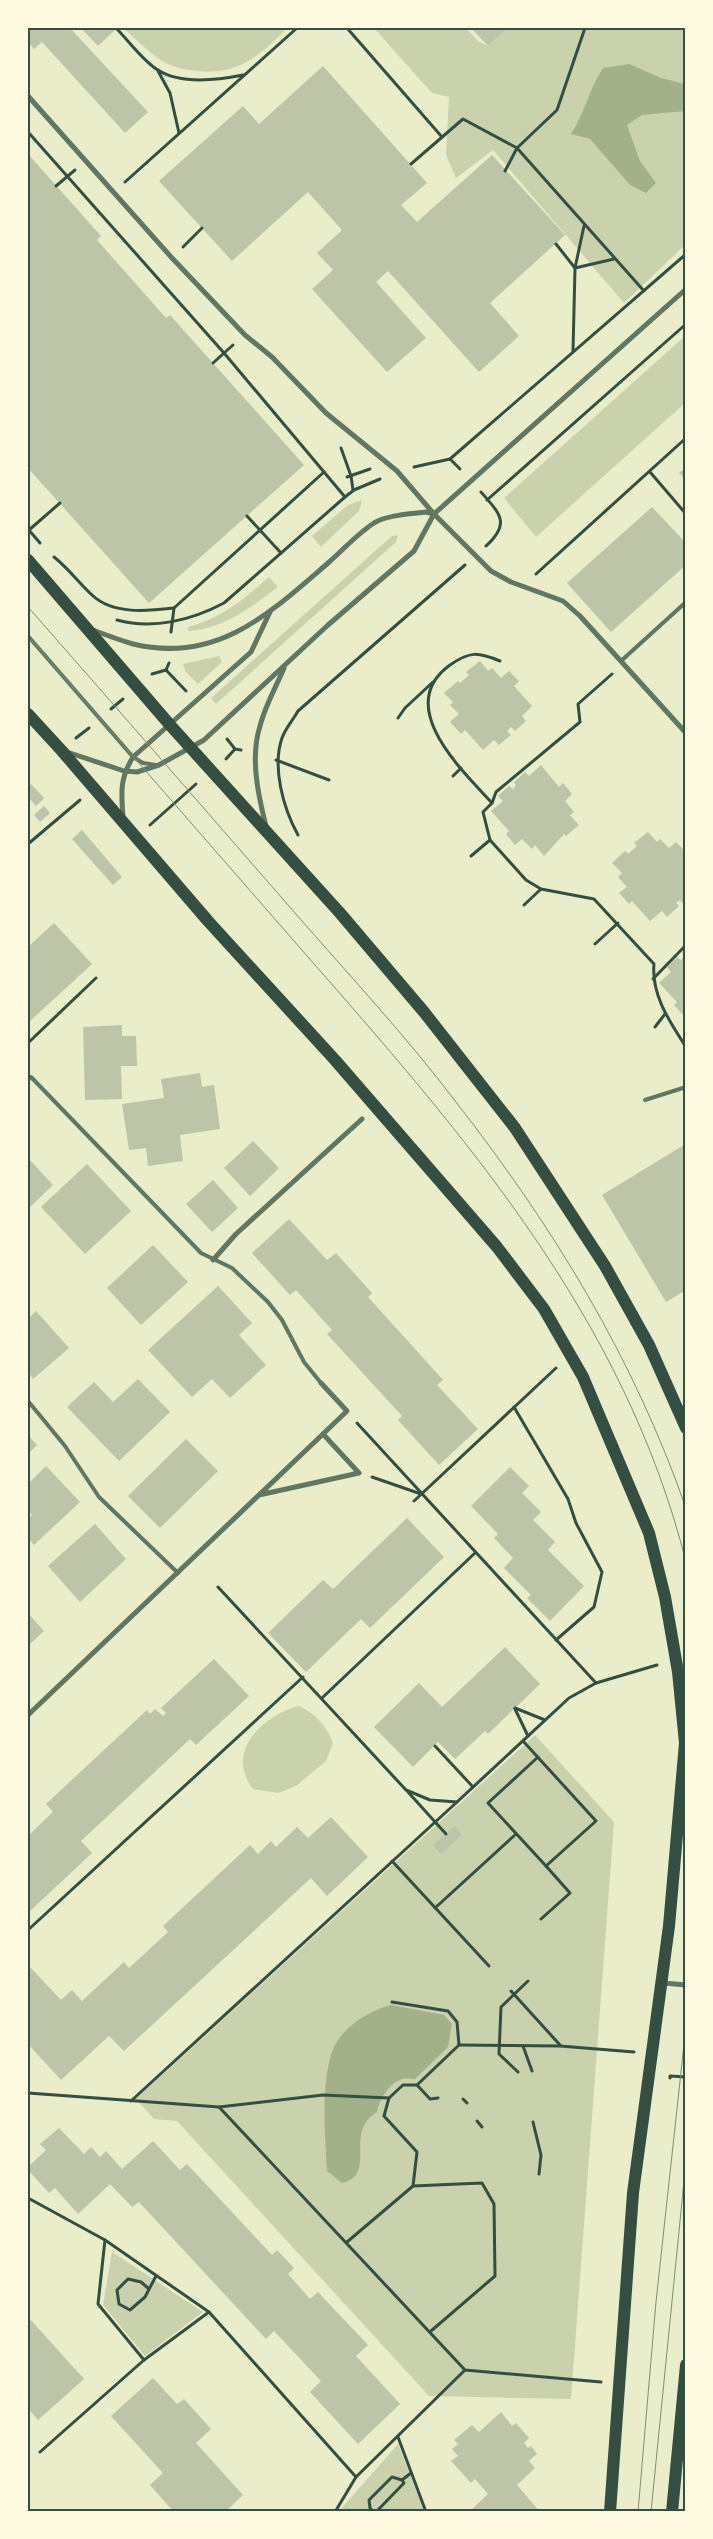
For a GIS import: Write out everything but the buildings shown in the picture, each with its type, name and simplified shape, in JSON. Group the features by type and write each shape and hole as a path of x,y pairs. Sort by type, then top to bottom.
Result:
{"main road":[{"path":"28,560 190,748 340,913 424,1012 515,1128 562,1196 610,1274 649,1345 686,1428"},
{"path":"28,714 62,750 208,921 336,1060 497,1248 544,1309 583,1377 649,1532 665,1598 678,1672 686,1743 663,1983 633,2193 610,2512"},
{"path":"672,2512 686,2365"}],"street":[{"path":"28,96 172,258 245,335 272,357 326,413 397,471 434,514 491,571 511,582 563,601 580,616 686,732"},
{"path":"62,750 124,771 137,772 159,765 190,748 218,728 285,665 414,551 434,514 686,289"},
{"path":"88,628 132,644 179,648 203,645 228,637 270,612 375,522 426,512 434,514"},
{"path":"123,822 122,789 124,771 134,757 251,652 270,612"},
{"path":"269,836 260,801 256,753 259,726 285,665"},
{"path":"214,1260 236,1234 362,1120"},
{"path":"28,1715 347,1411 321,1383"},
{"path":"323,1434 359,1473"},
{"path":"259,1495 359,1473"},
{"path":"663,1983 686,1985"}],"lane":[{"path":"622,661 686,602"},
{"path":"28,636 134,757 143,763 159,765"},
{"path":"28,1080 31,1077 201,1253 232,1268 268,1302 282,1320 304,1362 321,1383"},
{"path":"645,1100 686,1087"},
{"path":"28,1401 65,1446 99,1497 178,1573"}],"path":[{"path":"116,28 158,71 170,93 179,134"},
{"path":"114,192 297,28"},
{"path":"347,28 442,137"},
{"path":"504,172 517,148 557,110 585,28"},
{"path":"158,71 185,79 216,80 243,75"},
{"path":"411,164 463,119 517,148 644,291"},
{"path":"28,132 224,353 345,497"},
{"path":"56,186 85,161"},
{"path":"573,351 575,268 584,225"},
{"path":"172,258 202,228"},
{"path":"556,244 575,268"},
{"path":"111,617 120,621 151,623 184,619 204,614 224,603 354,490 397,471 450,459 686,254"},
{"path":"575,268 615,259"},
{"path":"303,843 291,818 282,791 277,760 282,736 298,712 492,541 501,528 501,518 488,500 686,324"},
{"path":"214,363 245,335"},
{"path":"524,586 686,438"},
{"path":"340,444 354,490"},
{"path":"49,553 93,597 107,605 150,611 174,608 324,472"},
{"path":"650,472 686,514"},
{"path":"29,530 60,503"},
{"path":"247,516 281,553"},
{"path":"173,616 174,608"},
{"path":"398,718 405,708 448,667 467,656 480,653 500,661"},
{"path":"622,661 608,678 578,704 580,722 496,792 492,803 483,812 490,840 526,880 541,888 594,899 654,964 652,979 665,1014 686,1047"},
{"path":"434,681 429,697 432,724 445,751 492,803"},
{"path":"136,837 235,750"},
{"path":"277,760 329,780"},
{"path":"453,776 461,768"},
{"path":"74,792 86,806"},
{"path":"28,844 80,799"},
{"path":"471,856 490,840"},
{"path":"524,905 541,888"},
{"path":"595,944 618,923"},
{"path":"652,979 686,945"},
{"path":"28,1042 96,978"},
{"path":"655,1027 665,1014"},
{"path":"552,1359 562,1376"},
{"path":"414,1501 557,1367"},
{"path":"514,1407 568,1499 576,1523 602,1572 594,1606 556,1640"},
{"path":"347,1411 596,1683"},
{"path":"359,1473 421,1494"},
{"path":"322,1698 476,1553"},
{"path":"218,1587 446,1834"},
{"path":"656,1658 657,1670"},
{"path":"131,2101 569,1698 596,1683 657,1665"},
{"path":"28,1930 303,1678"},
{"path":"528,1736 515,1708 546,1720"},
{"path":"523,1741 596,1821 546,1866"},
{"path":"435,1746 473,1787"},
{"path":"538,1757 488,1803 570,1893 541,1919"},
{"path":"406,1790 430,1800 457,1802"},
{"path":"435,1908 516,1834"},
{"path":"392,1862 489,1966"},
{"path":"518,2072 498,2054 501,2007 528,1981"},
{"path":"511,1990 560,2046"},
{"path":"392,2002 448,2011 457,2022 459,2045"},
{"path":"413,2186 417,2152 384,2116 389,2098 403,2085 417,2085 459,2045 560,2046 639,2053"},
{"path":"523,2046 532,2071"},
{"path":"417,2085 430,2099 438,2098"},
{"path":"28,2093 219,2107 323,2095 389,2098"},
{"path":"463,2099 467,2103"},
{"path":"219,2107 431,2331 465,2370 604,2382 605,2373"},
{"path":"477,2121 482,2127"},
{"path":"533,2122 541,2155 539,2174"},
{"path":"347,2242 413,2186 482,2184 494,2204 495,2276 431,2331"},
{"path":"28,2198 105,2240 210,2312 356,2478"},
{"path":"105,2240 98,2304 144,2360"},
{"path":"148,2289 141,2282 128,2279 117,2290 119,2304 130,2310 145,2297 156,2276"},
{"path":"40,2452 144,2360 186,2327 210,2312"},
{"path":"336,2511 356,2478 465,2370"},
{"path":"398,2437 426,2512"},
{"path":"402,2480 404,2483 374,2512 370,2508 369,2500 392,2478 402,2480 411,2473"}],"shaded area":[{"path":"123,28 287,28 258,55 237,67 225,70 198,71 176,67 164,62"},
{"path":"374,28 466,28 478,41 488,46 508,28 685,28 685,245 624,303 493,150 456,178 446,155 449,97 432,93"},
{"path":"629,64 661,78 685,84 685,111 642,115 627,125 640,161 656,183 646,193 630,185 590,139 571,134 603,68"},
{"path":"685,336 685,403 536,537 504,498"},
{"path":"362,500 359,511 321,547 312,536 348,505"},
{"path":"398,535 396,542 216,704 211,698 392,536"},
{"path":"269,577 278,587 247,610 225,622 188,631 188,627 211,619 232,607"},
{"path":"219,656 222,662 198,684 186,672 183,664"},
{"path":"299,1706 320,1721 333,1743 326,1761 296,1786 278,1793 253,1789 245,1775 243,1762 245,1749 261,1726 285,1711"},
{"path":"535,1735 614,1822 571,2399 429,2396 177,2121 154,2119 136,2099"},
{"path":"391,2005 444,2015 452,2024 448,2047 415,2079 397,2081 385,2093 377,2112 367,2120 362,2130 358,2171 352,2178 342,2183 327,2171 325,2097 331,2055 340,2037 355,2023 372,2012"},
{"path":"112,2252 203,2312 145,2356 103,2305"},
{"path":"398,2444 424,2511 340,2510"}],"tram line":[{"path":"28,607 397,1030 437,1077 492,1149 558,1246 616,1346 665,1452 686,1508"},
{"path":"28,636 421,1089 478,1160 531,1233 580,1309 623,1389 658,1473 686,1562"},
{"path":"638,2512 656,2302 686,2026"},
{"path":"651,2512 686,2161"}]}
